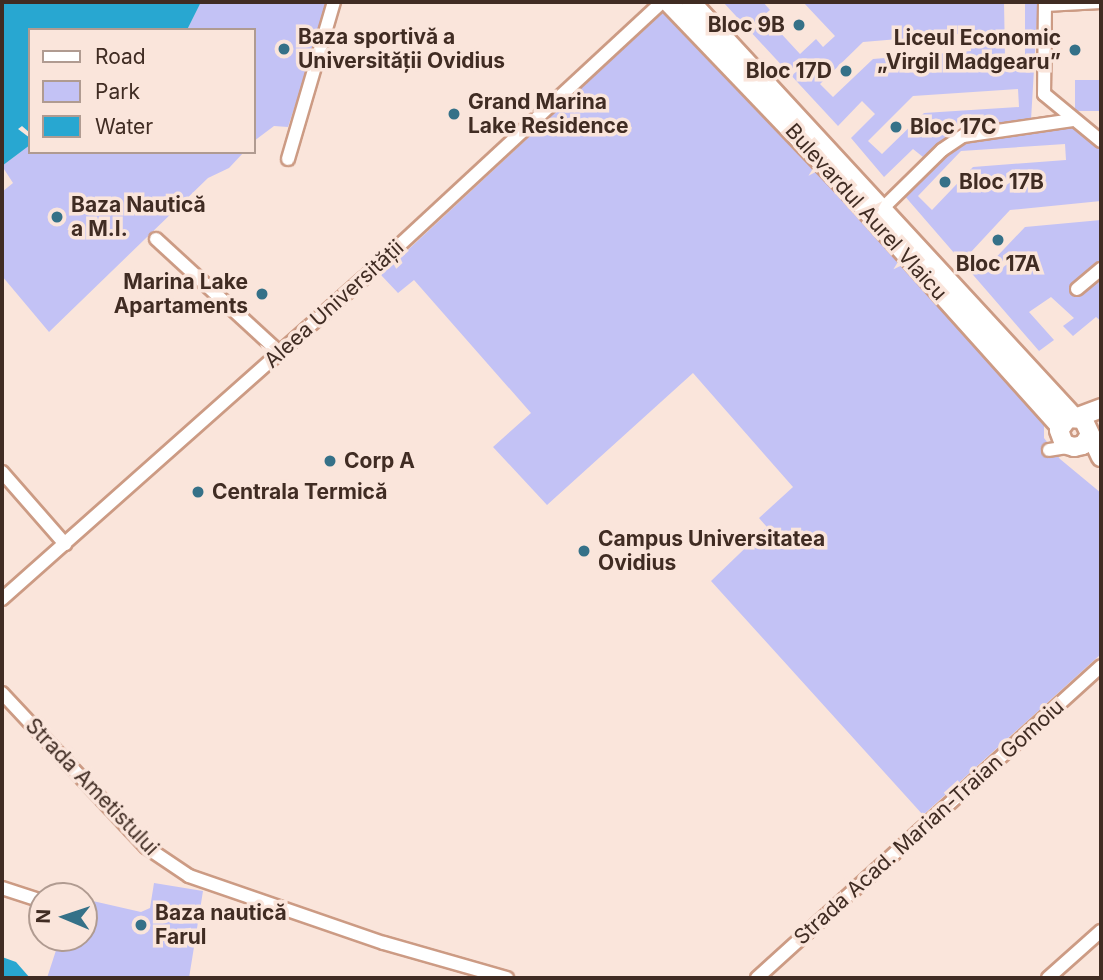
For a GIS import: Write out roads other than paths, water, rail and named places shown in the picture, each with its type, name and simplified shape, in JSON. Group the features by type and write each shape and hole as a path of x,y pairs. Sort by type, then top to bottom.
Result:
{"main road":[{"name":"Bulevardul Aurel Vlaicu","path":"668,2 1078,429 1101,466"},
{"name":"Bulevardul Aurel Vlaicu","path":"691,2 884,207 1101,457"},
{"path":"1078,429 1101,408"}],"street":[{"path":"288,159 334,2"},
{"name":"Aleea Universității","path":"2,600 279,353 662,2"},
{"path":"1101,2 1045,3 1044,94 1101,141"},
{"path":"884,207 942,150 963,136 1073,120"},
{"path":"156,239 279,353"},
{"path":"1077,289 1101,269"},
{"path":"2,472 65,544"},
{"name":"Strada Acad. Marian-Traian Gomoiu","path":"757,978 1101,666"},
{"name":"Strada Ametistului","path":"2,693 146,847 188,876 384,943 507,978"},
{"path":"2,888 28,896"},
{"path":"1048,978 1101,931"}],"water":[{"path":"2,2 201,2 188,28 28,28 28,131 22,126 18,129 28,136 28,146 2,166"},
{"path":"2,957 16,962 30,978 2,978"}],"place":[{"name":"Bloc 9B","path":"799,25"},
{"name":"Baza sportivă a Universității Ovidius","path":"284,49"},
{"name":"Liceul Economic „Virgil Madgearu”","path":"1075,50"},
{"name":"Bloc 17D","path":"846,71"},
{"name":"Grand Marina Lake Residence","path":"454,114"},
{"name":"Bloc 17C","path":"896,127"},
{"name":"Bloc 17B","path":"945,182"},
{"name":"Baza Nautică a M.I.","path":"57,217"},
{"name":"Bloc 17A","path":"998,240"},
{"name":"Marina Lake Apartaments","path":"262,294"},
{"name":"Corp A","path":"330,461"},
{"name":"Centrala Termică","path":"198,492"},
{"name":"Campus Universitatea Ovidius","path":"584,551"},
{"name":"Baza nautică Farul","path":"141,925"}]}
